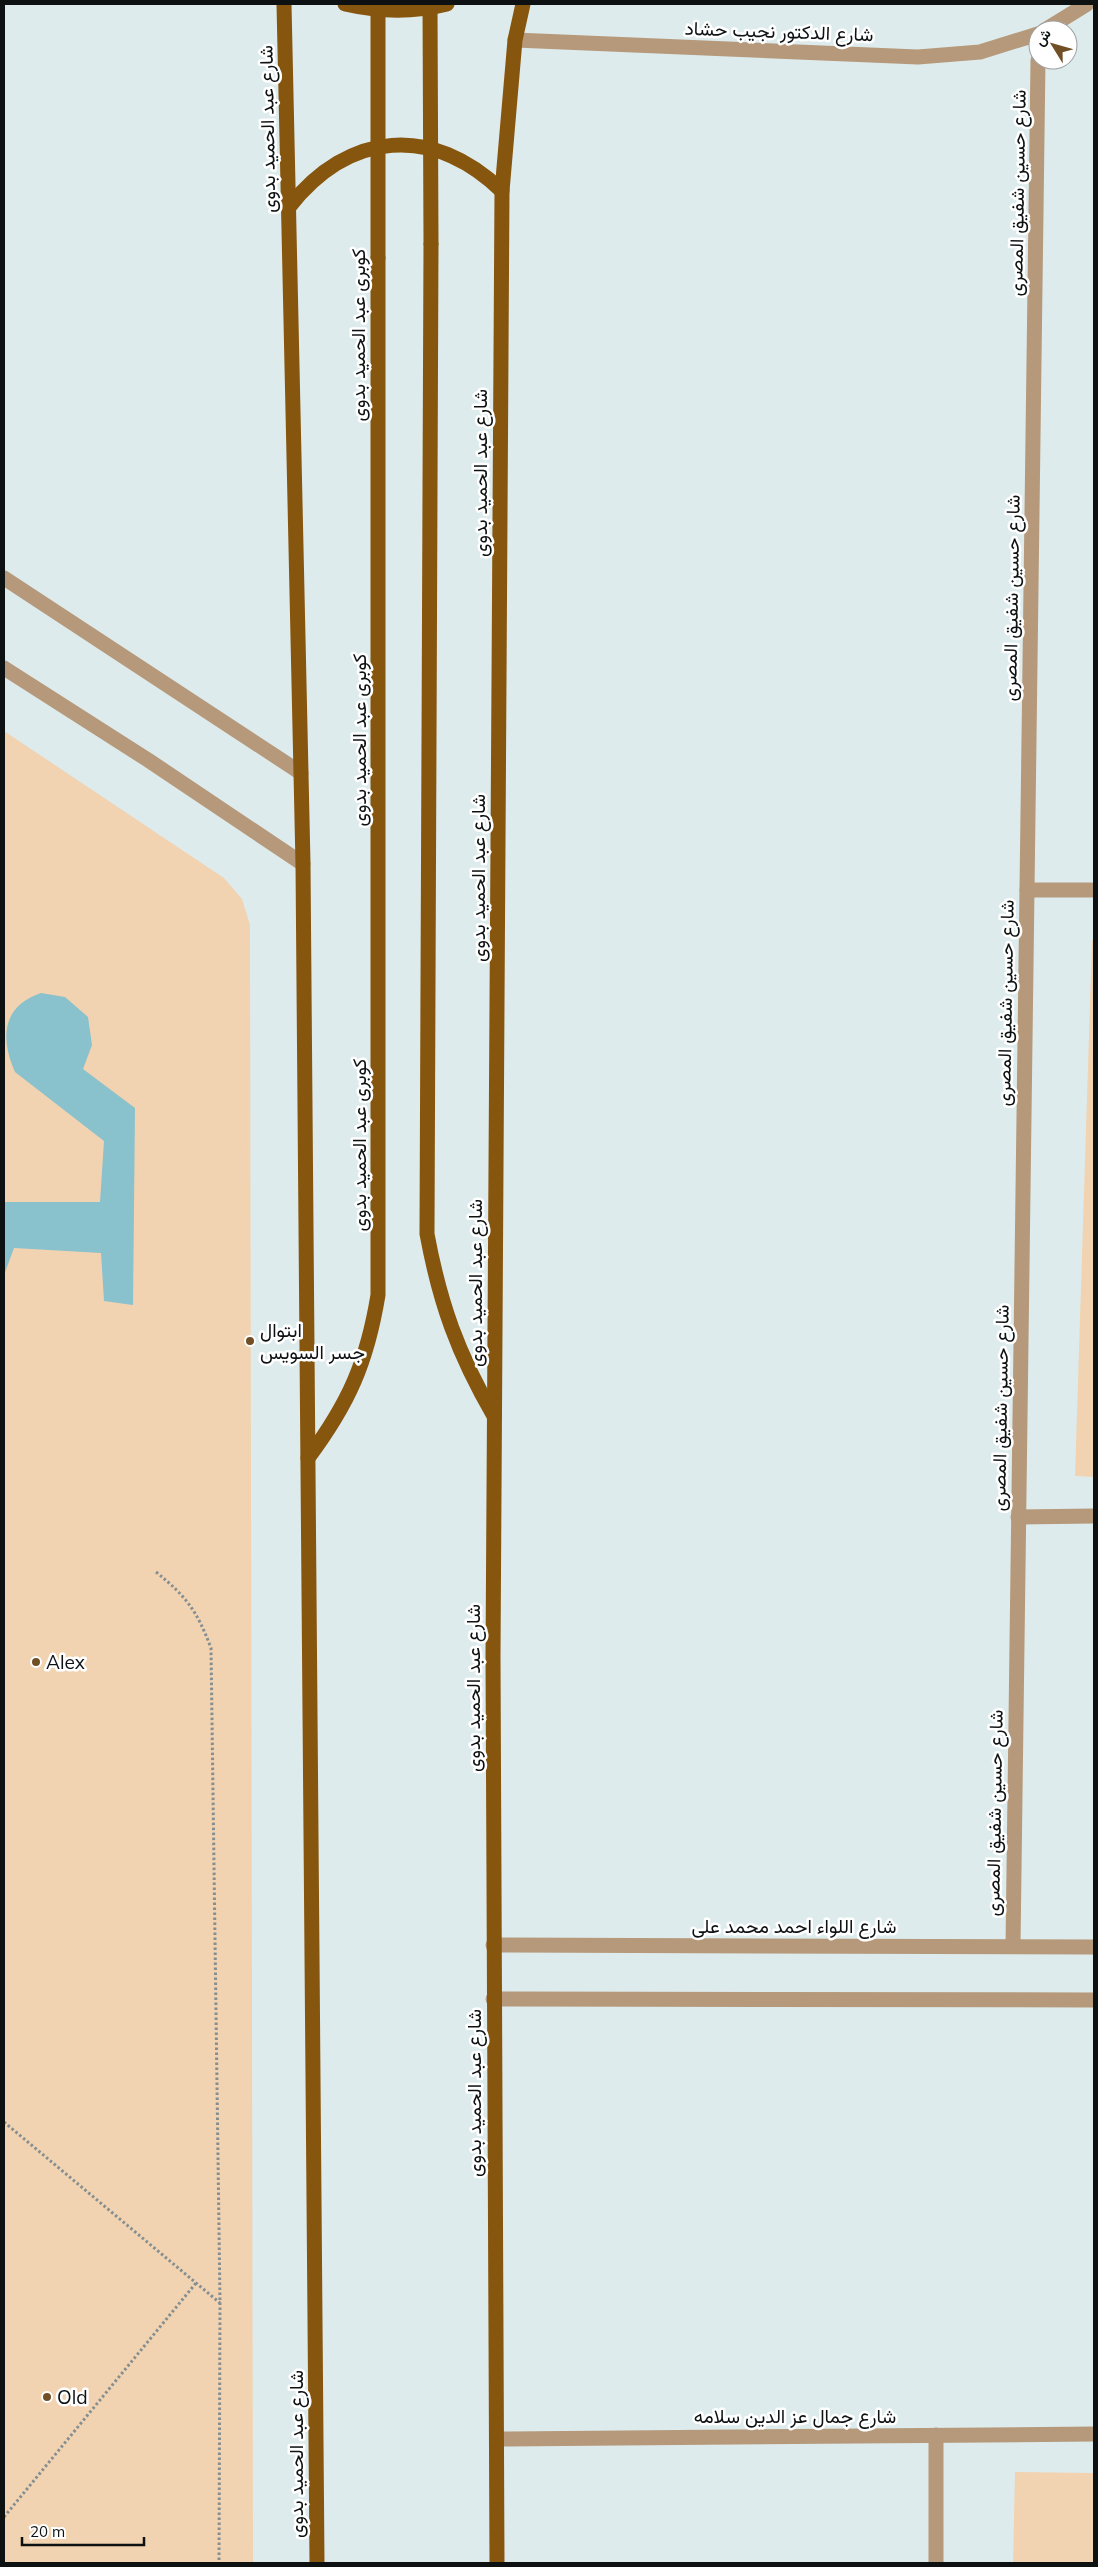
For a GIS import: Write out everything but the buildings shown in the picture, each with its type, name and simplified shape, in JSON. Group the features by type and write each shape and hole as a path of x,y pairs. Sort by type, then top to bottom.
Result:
{"main road":[{"name":"شارع عبد الحميد بدوى","path":"284,4 303,864 317,2563"},
{"path":"345,4 368,9 398,12 447,4"},
{"name":"كوبرى عبد الحميد بدوى","path":"308,1458 329,1430 361,1368 371,1334 378,1295 378,4"},
{"path":"430,4 427,1234 443,1307 456,1343 473,1380 495,1417"},
{"name":"شارع عبد الحميد بدوى","path":"497,2563 493,1945 502,191 515,40 523,4"},
{"path":"289,207 304,187 322,171 337,162 367,150 392,146 417,146 441,151 463,161 484,174 502,191"}],"street":[{"path":"1061,20 1087,4"},
{"name":"شارع الدكتور نجيب حشاد","path":"515,40 918,57 980,52 1028,37"},
{"name":"شارع حسين شفيق المصرى","path":"1013,1946 1038,70"},
{"path":"4,578 300,772"},
{"path":"4,668 148,760 303,864"},
{"path":"1027,890 1094,890"},
{"path":"1018,1517 1094,1516"},
{"name":"شارع اللواء احمد محمد على","path":"493,1945 1094,1947"},
{"path":"494,1999 1094,2000"},
{"name":"شارع جمال عز الدين سلامه","path":"497,2439 1094,2434"},
{"path":"936,2435 936,2563"}],"path":[{"path":"156,1572 186,1599 200,1618 211,1648 220,2303 219,2563"},
{"path":"4,2122 220,2303"},
{"path":"4,2517 196,2283"}],"shaded area":[{"path":"4,731 224,878 242,899 250,925 253,2563 4,2563"},
{"path":"1092,940 1094,940 1094,1477 1075,1476"},
{"path":"1015,2472 1094,2473 1094,2563 1013,2563"}],"water":[{"path":"41,993 65,997 88,1017 92,1045 83,1069 135,1108 133,1305 104,1301 101,1253 14,1248 4,1275 4,1202 100,1202 104,1141 15,1072 10,1059 6,1035 12,1015 18,1006"}],"place":[{"name":"ابتوال جسر السويس","path":"250,1341"},
{"name":"Alex","path":"36,1662"},
{"name":"Old","path":"47,2397"}]}
